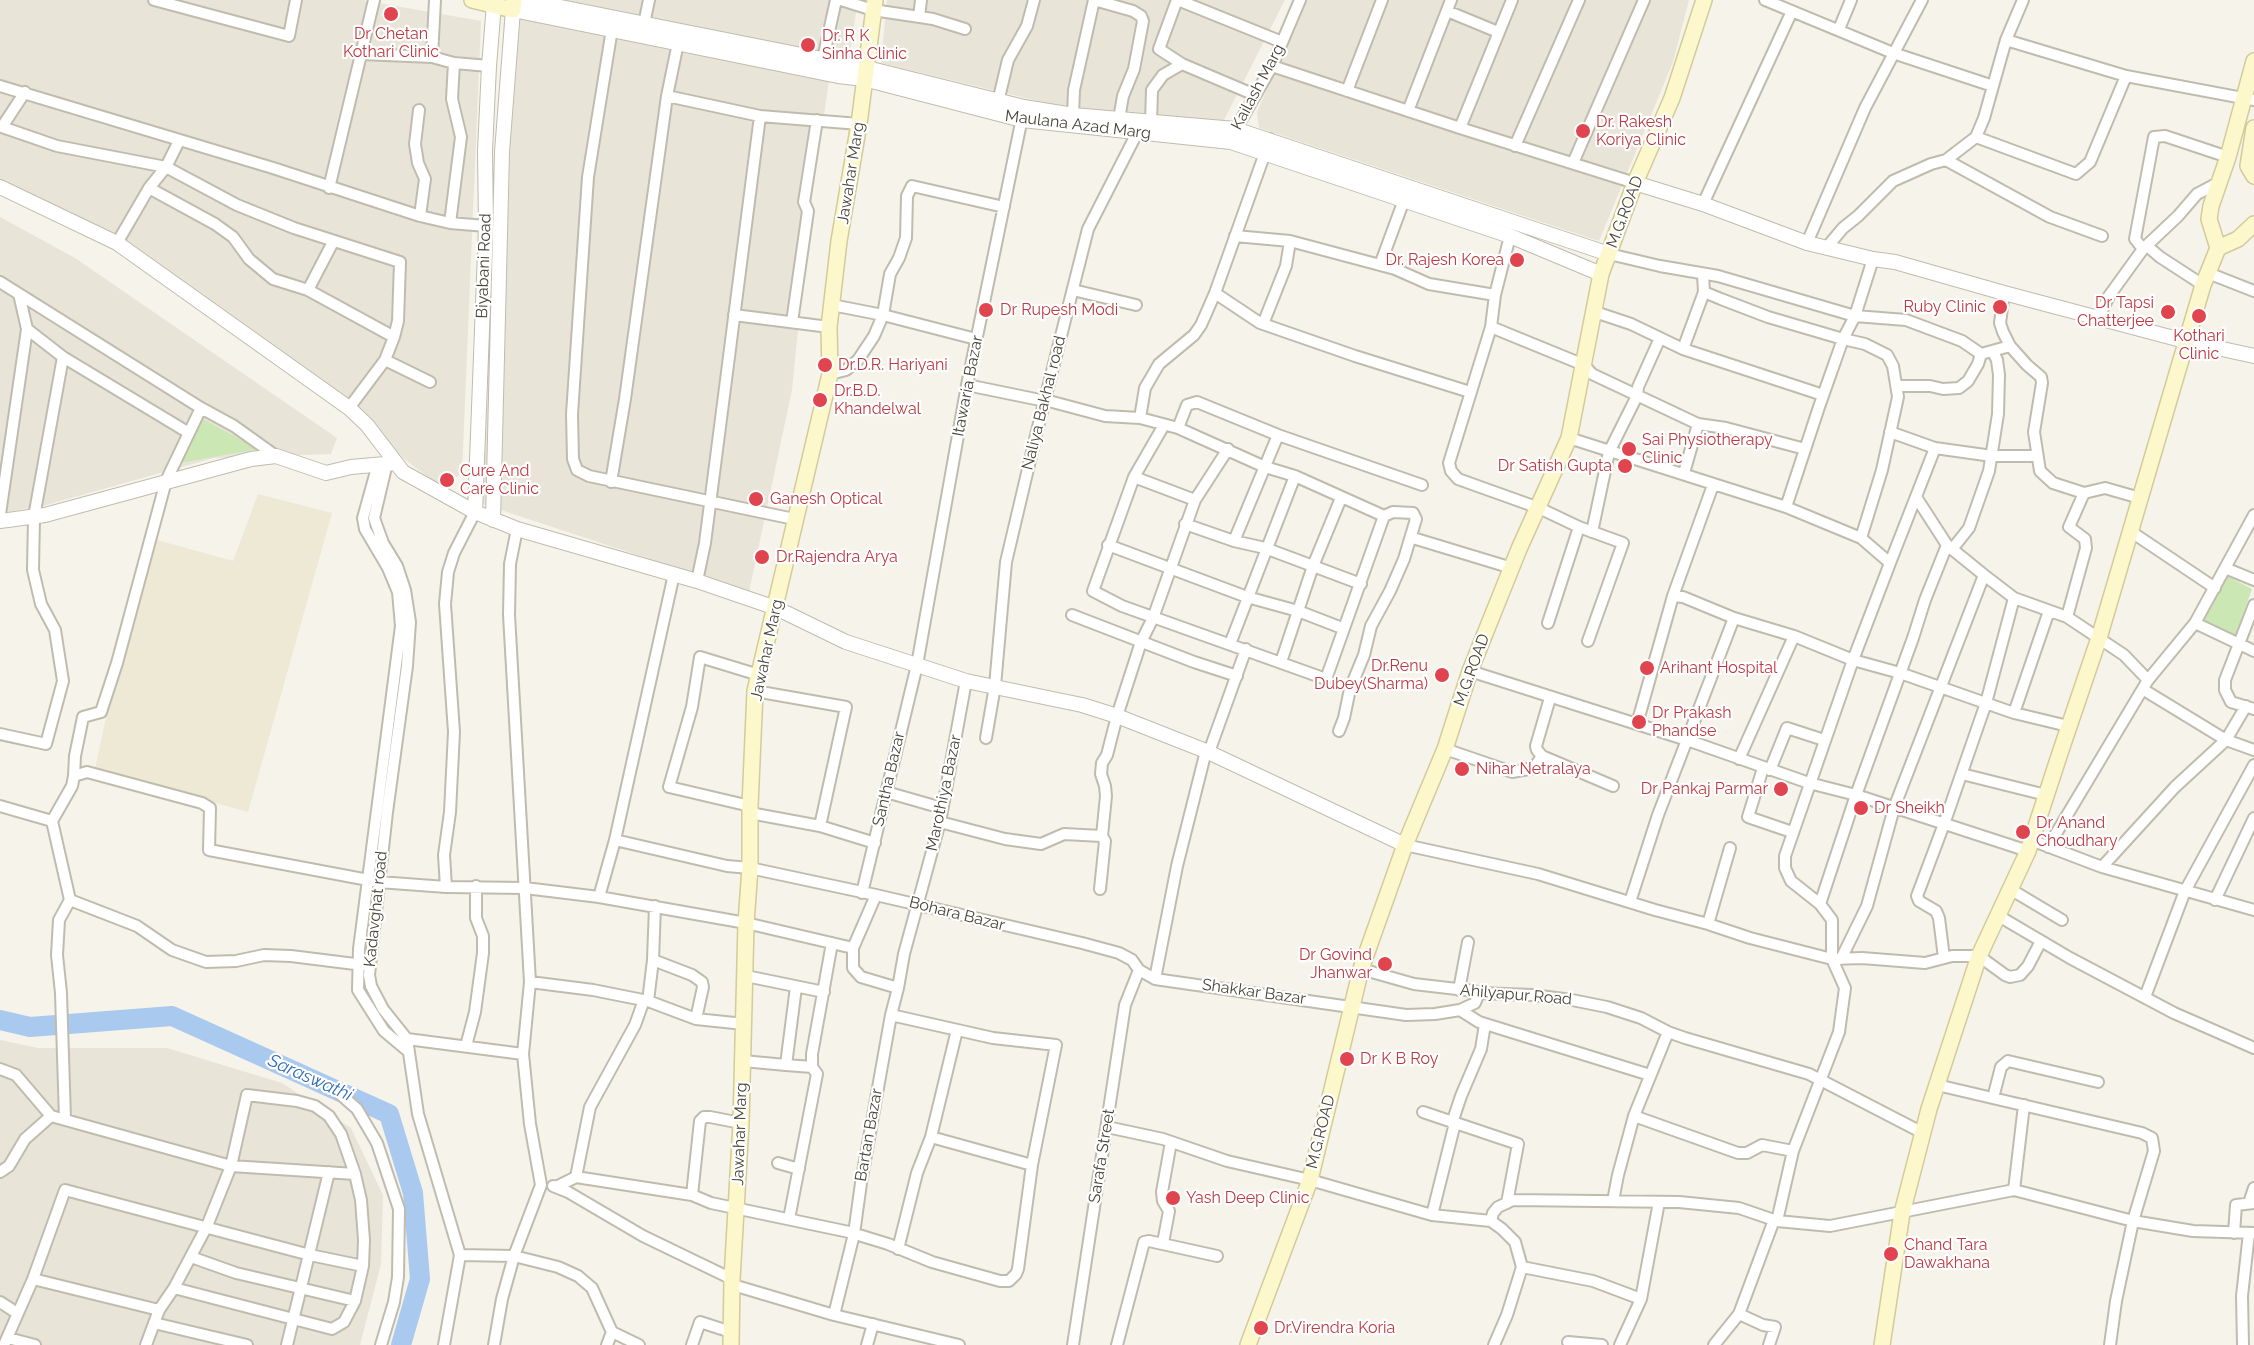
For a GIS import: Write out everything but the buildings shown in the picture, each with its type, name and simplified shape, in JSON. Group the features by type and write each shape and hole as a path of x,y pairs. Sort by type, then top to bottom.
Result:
{"main road":[{"name":"Maulana Azad Marg","path":"472,0 517,3"},
{"name":"M.G.ROAD","path":"1248,1345 1310,1180 1361,969 1405,844 1445,749 1470,671 1569,438 1601,274 1635,183 1672,98 1704,0"},
{"name":"Jawahar Marg","path":"731,1339 741,1123 755,691 830,374 830,327 839,241 859,124 874,5"},
{"path":"1882,1345 1902,1213 1923,1133 1979,956 2029,845 2099,638 2185,341 2205,279 2218,248 2209,219 2218,183 2249,100 2254,61"},
{"path":"2254,128 2248,166 2254,176"},
{"path":"2218,248 2238,238 2254,225"}],"street":[{"path":"154,0 290,36 296,0"},
{"path":"329,188 374,0"},
{"path":"432,57 435,0"},
{"path":"644,24 649,0"},
{"path":"823,59 836,0"},
{"path":"841,0 874,5 965,29"},
{"path":"919,16 921,0"},
{"path":"997,108 1008,60 1027,26 1034,0"},
{"path":"1073,115 1074,90 1094,0 1133,11 1141,16 1143,21 1134,69 1123,96 1119,119"},
{"path":"1255,95 1182,64 1159,49 1177,0 1282,42"},
{"name":"Kailash Marg","path":"1233,135 1272,66 1300,0"},
{"path":"1347,91 1382,0"},
{"path":"1408,111 1451,0"},
{"path":"1460,128 1512,0"},
{"path":"1515,146 1579,0"},
{"path":"1573,163 1644,0"},
{"path":"1765,0 1893,53 1993,86"},
{"path":"1839,29 1851,0"},
{"path":"1807,243 1865,108 1922,0"},
{"path":"1827,247 1843,228 1893,180 1946,160 1976,137 1984,118 2006,40 2022,0"},
{"name":"Biyabani Road","path":"475,512 486,226 485,151 494,2"},
{"name":"Biyabani Road","path":"494,520 502,152 517,3"},
{"name":"Maulana Azad Marg","path":"517,3 612,29 838,76 865,73"},
{"name":"Maulana Azad Marg","path":"517,3 577,5 644,24 823,59 865,73 1023,113 1137,133 1233,135"},
{"path":"1447,11 1498,32"},
{"path":"1703,204 1792,11"},
{"path":"612,29 588,177 571,445 577,470 611,482 794,519"},
{"path":"2006,40 2126,76 2249,100"},
{"path":"611,482 625,399 667,96 678,43"},
{"path":"362,54 432,57 454,63 489,66"},
{"path":"450,223 461,136 452,99 454,63"},
{"path":"1151,122 1152,90 1163,75 1182,64"},
{"path":"1272,66 1515,146 1703,204 1807,243 1895,262 2185,341 2254,356"},
{"path":"1976,137 2076,174 2090,162 2126,76"},
{"path":"0,86 273,168 420,216 450,223 486,226"},
{"path":"25,92 2,127 57,146 166,167 237,205 333,242 400,262 398,321 394,337 385,360 349,408"},
{"path":"667,96 760,116 859,124"},
{"path":"419,110 415,144 424,179 420,216"},
{"name":"Maulana Azad Marg","path":"1023,113 1151,122 1233,135 1609,254"},
{"name":"Itawaria Bazar","path":"916,665 967,385 1023,113"},
{"path":"697,581 705,543 760,116"},
{"path":"792,322 807,211 804,202 817,120"},
{"name":"Naliya Bakhal road","path":"986,738 995,686 1006,562 1045,401 1088,229 1137,133"},
{"path":"2228,157 2165,136 2154,137 2135,239 2160,258 2205,279 2254,291"},
{"path":"117,243 149,188 166,167 179,141"},
{"path":"1140,418 1145,388 1152,375 1160,364 1194,335 1201,325 1215,294 1267,145"},
{"name":"Maulana Azad Marg","path":"1267,145 1404,200 1510,236 1601,274"},
{"path":"1946,160 2050,217 2102,236"},
{"path":"2101,317 2109,296 2145,248 2178,216 2196,194 2218,183"},
{"path":"830,374 846,370 864,353 874,336 883,315 890,274 906,238 907,196 912,186 1004,207"},
{"path":"0,187 117,243 349,408 367,425 387,464"},
{"path":"149,188 233,237 249,259 273,279 308,290 394,337"},
{"path":"1380,265 1404,200"},
{"path":"1235,236 1290,242 1395,269 1429,284 1495,295"},
{"path":"1510,236 1495,295 1491,327 1449,463 1453,475 1623,543 1588,640"},
{"path":"308,290 333,242"},
{"path":"1263,324 1286,266 1290,242"},
{"path":"1609,254 1719,276 1855,316 1906,320 1962,341 1981,354 2010,346"},
{"path":"1786,507 1823,395 1843,339 1855,316 1874,259"},
{"path":"1683,349 1704,292 1704,274"},
{"path":"0,282 201,408 234,426 276,456 326,473 351,467 387,464 475,512 517,529 697,581 776,608 846,642 966,681 1083,705 1117,716 1208,752 1342,817 1405,844 1538,874 1790,950 1836,959 1862,958 1925,963 1944,958 1979,956 2005,975 2020,975 2028,966 2041,941"},
{"path":"1073,290 1136,305"},
{"path":"1704,292 1768,317 1865,344 1887,355 1893,366 1898,397 1882,470 1861,538"},
{"path":"2004,293 2000,323 2010,346 2040,376 2042,383 2035,421 2036,456 2040,471 2053,483 2084,493 2105,488 2140,498"},
{"path":"0,514 27,328 19,294"},
{"path":"1215,294 1263,324 1470,392"},
{"path":"832,305 883,315 976,339"},
{"path":"1593,311 1631,324 1683,349 1823,395"},
{"path":"734,315 830,327"},
{"path":"1491,327 1584,364 1592,374 1698,424 1726,428 1805,449"},
{"path":"27,328 63,357 189,434"},
{"path":"1592,532 1609,452 1637,396 1638,387 1660,338"},
{"path":"1820,904 1925,600 1950,546 1969,528 1984,488 1992,456 1998,414 1999,375 1997,360 1993,352"},
{"path":"1897,386 1959,388 1968,381 1981,354"},
{"path":"0,734 46,744 63,681 55,630 41,604 33,570 34,517 63,357"},
{"path":"385,360 430,382"},
{"path":"967,385 1105,416 1140,418 1178,428 1265,466 1295,476 1384,516 1393,512 1413,513 1416,519 1411,535 1390,591 1371,626 1364,655 1350,688 1339,731"},
{"path":"1178,428 1187,405 1197,402 1278,435 1422,485"},
{"path":"65,1119 57,955 59,920 70,900 52,822 72,786 83,717 101,712 117,663 166,481 201,408"},
{"path":"1684,473 1698,424"},
{"path":"1164,425 1134,477 1093,591 1122,606 1326,679 1342,628 1361,584 1384,516"},
{"path":"1890,432 1935,448 1992,456 2036,456"},
{"path":"1234,541 1278,435"},
{"path":"1569,438 1786,507 1861,538 1890,563"},
{"path":"1714,1345 1739,1314 1775,1220 1793,1151 1839,1032 1843,1014 1845,988 1836,959 1832,920 1820,904 1791,881 1785,868 1785,855 1852,660 1935,448"},
{"path":"1100,889 1105,842 1102,836 1106,796 1101,774 1102,763 1107,755 1141,642 1153,618 1185,524 1195,500 1228,449"},
{"path":"0,521 34,517 250,459 276,456"},
{"name":"Kadavghat road","path":"387,464 374,518 383,543 397,566 405,590 410,622 407,666 374,882 364,964 379,1001 407,1039 418,1114 459,1255 444,1345"},
{"path":"1230,644 1265,548 1295,476"},
{"path":"1134,477 1195,500"},
{"path":"1637,724 1673,596 1713,485"},
{"path":"2067,617 2086,548 2085,539 2069,527 2084,493"},
{"path":"1916,497 1950,546 2014,598 2067,617 2124,655 2146,685 2226,740 2254,750"},
{"path":"1281,662 1313,566 1341,498"},
{"path":"446,887 444,855 450,812 454,732 445,604 448,572 454,553 475,512"},
{"path":"2048,847 2146,685 2195,623 2254,515"},
{"path":"1185,524 1234,541 1265,548 1361,584"},
{"path":"1548,624 1579,527"},
{"path":"494,1345 502,1299 514,1256 541,1185 530,1124 523,1054 530,982 509,615 510,564 517,529"},
{"path":"2130,531 2215,588"},
{"path":"1411,535 1413,538 1512,568"},
{"path":"1108,545 1247,597 1298,611 1342,628"},
{"path":"2225,568 2254,580"},
{"path":"599,897 615,840 674,574"},
{"path":"1836,959 1867,906 1894,807 1984,575"},
{"path":"1673,596 1683,597 1734,618 1794,636 1852,660 1900,673 2014,713 2068,726"},
{"path":"1944,958 1936,911 1919,901 1917,897 1986,703 2014,598"},
{"path":"2103,867 2175,787 2226,740 2250,708 2231,702 2225,690 2225,680 2254,605"},
{"path":"2014,713 2049,611"},
{"path":"1072,615 1237,676"},
{"path":"1630,902 1658,815 1734,618"},
{"path":"2195,623 2254,651"},
{"path":"1739,759 1794,636"},
{"path":"1155,979 1177,866 1208,752 1246,649"},
{"path":"759,675 700,657 692,707 669,787 820,826 875,843"},
{"name":"Santha Bazar","path":"862,893 916,665"},
{"path":"1470,671 1687,740 1809,783 1856,795 1944,824 2029,845 2048,847 2103,867 2254,910"},
{"name":"Marothiya Bazar","path":"904,954 940,822 966,681"},
{"path":"755,691 846,707 820,826"},
{"path":"1550,698 1536,746 1542,756 1613,786"},
{"path":"1792,832 1748,817 1767,769 1787,728 1824,740"},
{"path":"1445,749 1512,772 1534,768 1542,756"},
{"path":"2145,997 2185,891 2254,765"},
{"path":"74,776 87,772 202,803 210,808 209,850 374,882 446,887 525,888 599,897 746,923 853,948"},
{"path":"1962,774 2046,795"},
{"path":"886,792 942,808"},
{"path":"0,806 52,822"},
{"path":"2215,900 2254,818"},
{"path":"940,822 1005,839 1041,844 1048,843 1056,836 1064,834 1102,836"},
{"name":"Bohara Bazar","path":"615,840 727,866 750,868 918,904 1119,953 1132,960 1139,970 1155,979"},
{"path":"1708,924 1730,848"},
{"path":"466,1046 475,1012 483,953 483,936 476,918 476,886"},
{"path":"2010,889 2062,920"},
{"path":"876,895 853,948 854,968 861,977 898,988"},
{"path":"70,900 136,926 172,950 206,962 236,961 264,955 364,964 358,990 384,1031 409,1052"},
{"path":"576,1177 590,1107 646,1001 653,960 655,906"},
{"path":"1997,915 2145,997 2254,1048"},
{"path":"1459,990 1468,942"},
{"path":"789,1218 817,1074 812,1067 812,1054 832,943"},
{"name":"Bartan Bazar","path":"834,1316 854,1234 891,1015 904,954"},
{"path":"653,960 702,981 703,987 696,1019"},
{"name":"Ahilyapur Road","path":"1361,969 1414,984 1479,993 1532,995 1607,1007 1641,1018 1668,1032 1809,1074 1820,1082 1849,1094 1923,1133"},
{"name":"Sarafa Street","path":"1073,1345 1125,1005 1139,970"},
{"path":"746,976 824,992"},
{"name":"Shakkar Bazar","path":"1155,979 1406,1015 1460,1010"},
{"path":"530,982 593,990 646,1001 696,1019 744,1024"},
{"path":"786,1065 796,987"},
{"path":"1479,993 1475,1003 1460,1010 1472,1019 1650,1075"},
{"path":"556,1187 576,1177 692,1195 711,1203 789,1218 854,1234 932,1262 1000,1281 1009,1281 1018,1269 1032,1165 1056,1045 993,1038 891,1015"},
{"path":"1432,1215 1461,1096 1481,1049 1485,1024"},
{"path":"898,1248 917,1173 931,1137 957,1030"},
{"path":"1613,1201 1634,1116 1668,1032"},
{"path":"407,1039 523,1054"},
{"path":"743,1061 812,1067"},
{"path":"1993,1098 2001,1066 2008,1061 2098,1082"},
{"path":"0,1069 16,1075 51,1116 231,1166 355,1174"},
{"path":"1937,1085 2142,1132 2152,1138 2154,1151 2133,1221 2116,1301 2110,1345"},
{"path":"340,1094 357,1109 377,1143 399,1209 398,1277 394,1302 381,1345"},
{"path":"146,1345 159,1310 174,1288 207,1226 231,1166 247,1095 297,1101 315,1106 329,1116 341,1134 355,1174 361,1200 364,1240 363,1266 355,1301 344,1322 332,1329 174,1288"},
{"path":"2014,1190 2024,1105"},
{"path":"1423,1112 1518,1144 1507,1203"},
{"path":"0,1172 9,1166 34,1129 51,1116"},
{"path":"1634,1116 1738,1153 1747,1153 1762,1145 1793,1151"},
{"path":"692,1195 700,1121 704,1117 710,1117 741,1123"},
{"path":"1107,1127 1171,1142 1227,1161 1310,1180 1432,1215 1491,1221 1502,1228 1515,1242 1521,1267 1507,1315 1494,1345"},
{"path":"931,1137 1032,1165"},
{"path":"1163,1243 1169,1211 1163,1201 1162,1192 1171,1142"},
{"path":"778,1163 799,1169"},
{"path":"287,1345 329,1172"},
{"path":"541,1185 556,1187 732,1282 834,1316 959,1345"},
{"path":"2234,1233 2236,1205 2251,1203 2254,1188"},
{"path":"35,1345 6,1341 33,1279 65,1190 309,1255 363,1266"},
{"path":"1491,1221 1498,1207 1513,1200 1613,1201 1678,1202 1739,1208 1775,1220 1830,1226 2014,1190 2133,1221 2193,1230 2252,1233 2242,1296 2243,1345"},
{"path":"1620,1345 1641,1299 1659,1202"},
{"path":"1117,1345 1142,1245 1146,1241 1217,1256"},
{"path":"459,1255 514,1256 578,1276 592,1288 612,1332 639,1345"},
{"path":"191,1257 236,1273 355,1301"},
{"path":"1521,1267 1593,1281 1641,1299"},
{"path":"33,1279 159,1310"},
{"path":"0,1302 17,1313"},
{"path":"1739,1314 1763,1325 1775,1327 1769,1345"},
{"path":"692,1345 700,1322 731,1339"},
{"path":"154,1323 215,1342 247,1345"},
{"path":"867,1345 873,1324"},
{"path":"607,1345 612,1332"},
{"path":"1568,1342 1602,1345"}],"shaded area":[{"path":"0,0 362,0 481,21 462,473 442,488 403,458 360,417 117,249 0,189"},
{"path":"562,0 858,0 849,58"},
{"path":"887,0 1285,0 1224,120 1087,113 881,63"},
{"path":"1306,0 1689,0 1673,62 1599,241 1259,128 1257,112"},
{"path":"504,14 829,81 810,211 792,390 749,592 483,504"},
{"path":"0,217 75,258 337,438 331,454 214,458 39,507 0,513"},
{"path":"258,494 332,513 248,812 95,769 134,588 157,540 233,561"},
{"path":"0,1040 38,1048 167,1048 282,1083 351,1128 383,1195 381,1264 360,1345 0,1345"}],"green space":[{"path":"199,417 258,449 180,463"},
{"path":"2225,575 2252,589 2234,639 2199,620"}],"waterway":[{"name":"Saraswathi","path":"0,1020 30,1027 172,1016 389,1114 413,1193 420,1279 401,1345"}],"place":[{"name":"Dr Chetan Kothari Clinic","path":"391,14"},
{"name":"Dr. R K Sinha Clinic","path":"808,45"},
{"name":"Dr. Rakesh Koriya Clinic","path":"1583,131"},
{"name":"Dr. Rajesh Korea","path":"1517,260"},
{"name":"Ruby Clinic","path":"2000,307"},
{"name":"Dr Rupesh Modi","path":"986,310"},
{"name":"Dr Tapsi Chatterjee","path":"2168,312"},
{"name":"Kothari Clinic","path":"2199,316"},
{"name":"Dr.D.R. Hariyani","path":"825,365"},
{"name":"Dr.B.D. Khandelwal","path":"820,400"},
{"name":"Sai Physiotherapy Clinic","path":"1629,449"},
{"name":"Dr Satish Gupta","path":"1625,466"},
{"name":"Cure And Care Clinic","path":"447,480"},
{"name":"Ganesh Optical","path":"756,499"},
{"name":"Dr.Rajendra Arya","path":"762,557"},
{"name":"Arihant Hospital","path":"1647,668"},
{"name":"Dr.Renu Dubey(Sharma)","path":"1442,675"},
{"name":"Dr Prakash Phandse","path":"1639,722"},
{"name":"Nihar Netralaya","path":"1462,769"},
{"name":"Dr Pankaj Parmar","path":"1781,789"},
{"name":"Dr Sheikh","path":"1861,808"},
{"name":"Dr Anand Choudhary","path":"2023,832"},
{"name":"Dr Govind Jhanwar","path":"1385,964"},
{"name":"Dr K B Roy","path":"1347,1059"},
{"name":"Yash Deep Clinic","path":"1173,1198"},
{"name":"Chand Tara Dawakhana","path":"1891,1254"},
{"name":"Dr.Virendra Koria","path":"1261,1328"}]}
